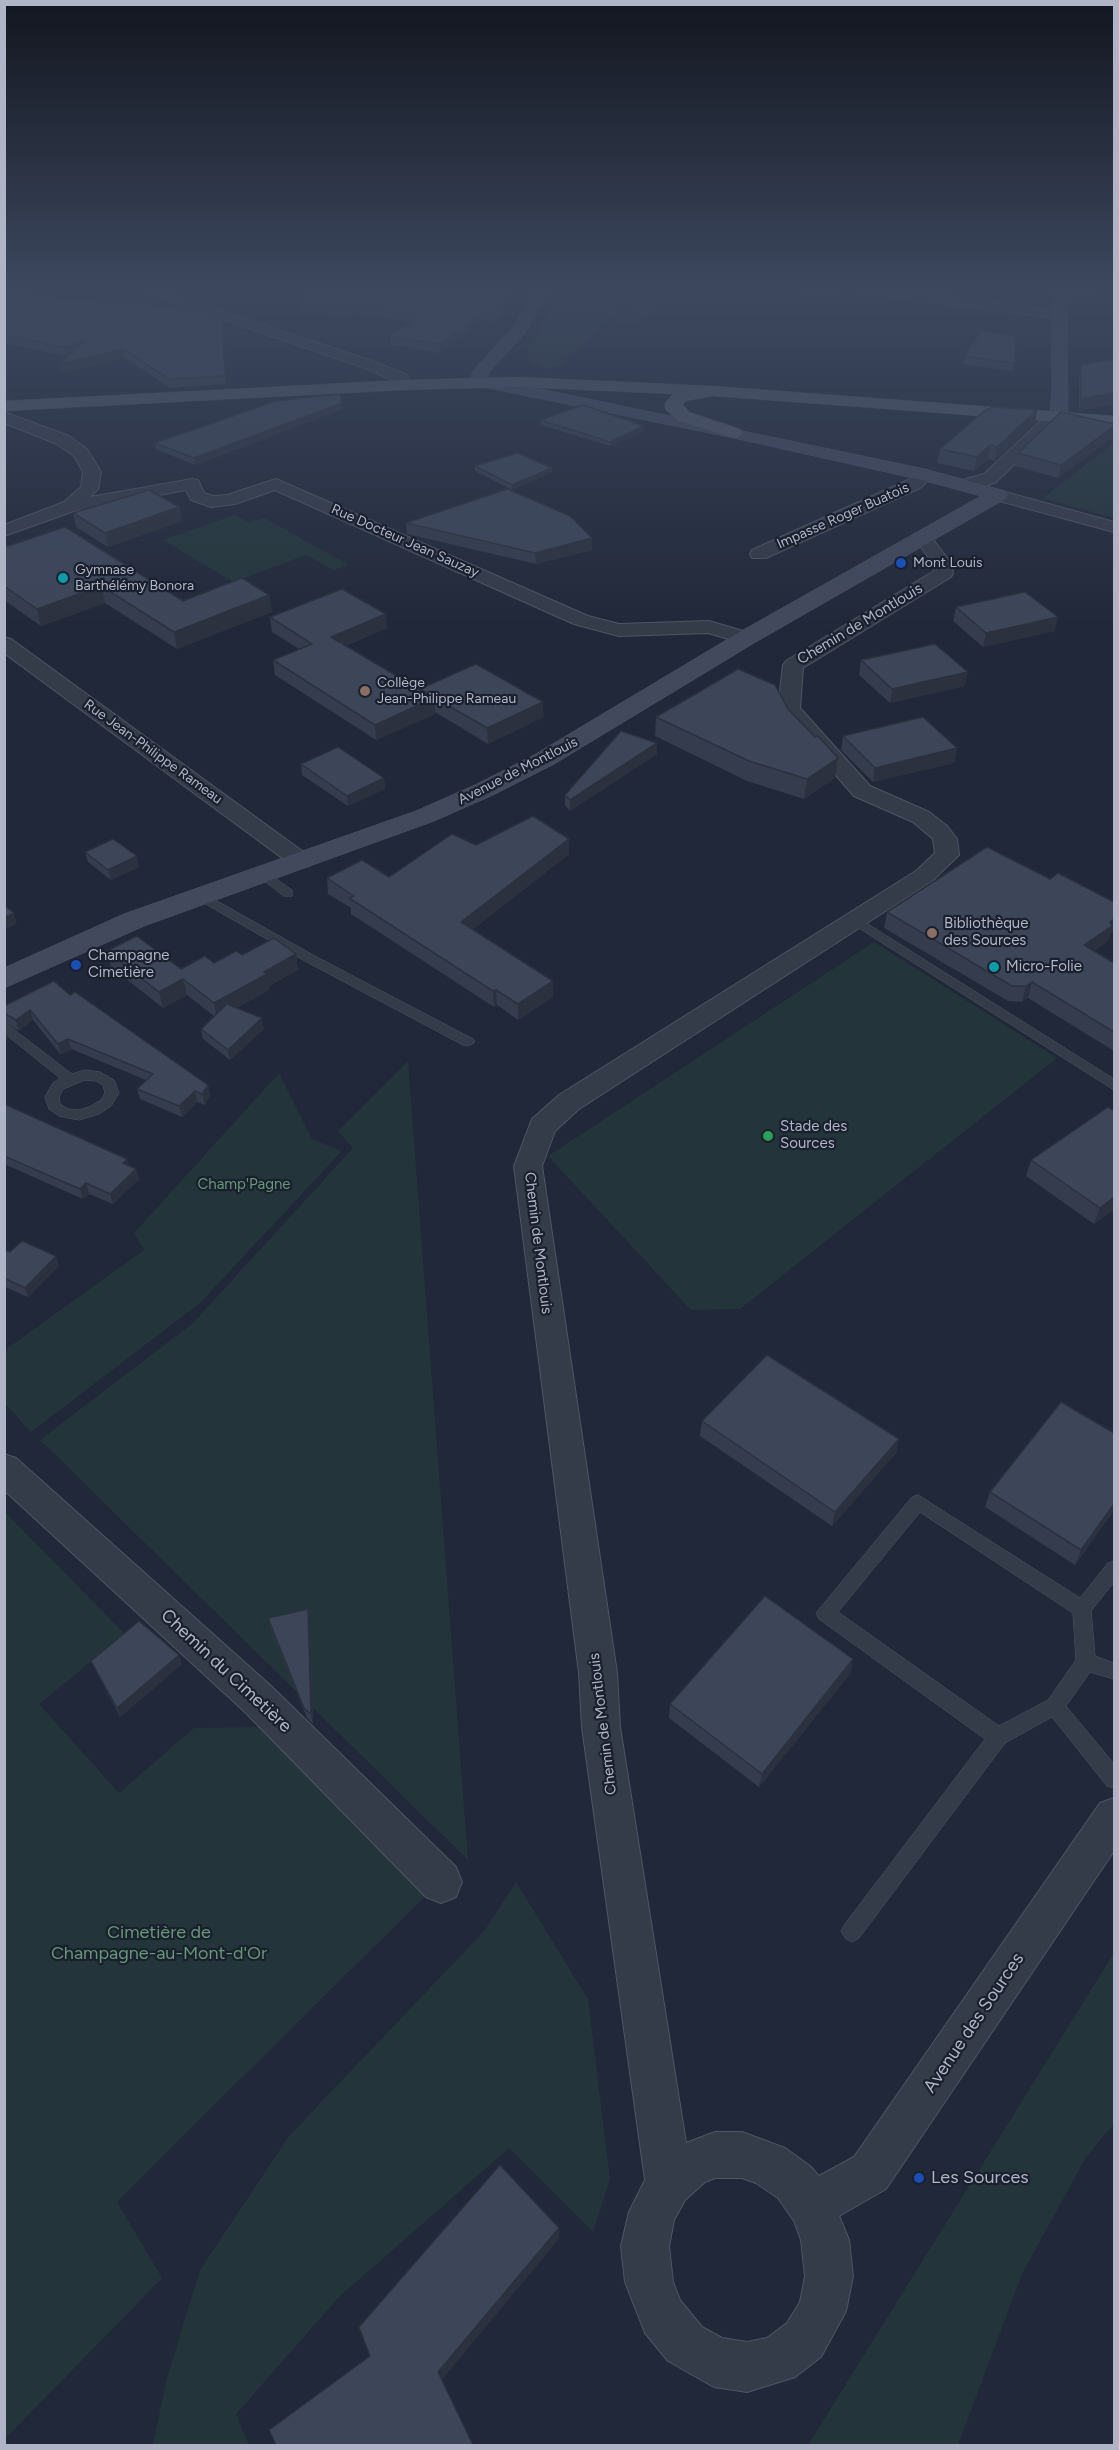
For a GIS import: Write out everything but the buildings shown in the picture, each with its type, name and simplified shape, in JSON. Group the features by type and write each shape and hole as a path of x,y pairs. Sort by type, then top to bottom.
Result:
{"main road":[{"path":"4,406 55,403"},
{"path":"674,403 675,410 683,416 734,433"},
{"path":"890,403 1056,414 1114,415"},
{"path":"921,403 1114,421"}],"street":[{"path":"593,403 925,475 1114,527"},
{"path":"965,485 981,483 990,478 1056,414 1056,403"},
{"path":"4,417 63,440 81,453 92,472 88,489 70,506 4,531"},
{"name":"Impasse Roger Buatois","path":"759,554 914,484 925,475"},
{"name":"Rue Docteur Jean Sauzay","path":"70,506 192,484 197,496 211,502 230,500 276,484 581,620 619,630 708,627 746,638"},
{"name":"Avenue de Montlouis","path":"4,979 134,920 425,816 515,775 649,698 746,638 998,495"},
{"name":"Chemin de Montlouis","path":"669,2184 602,1727 598,1673 528,1166 542,1126 569,1102 924,876 947,855 945,839 939,831 921,817 862,791 789,709 793,665 944,573 942,563 922,537"},
{"name":"Rue Jean-Philippe Rameau","path":"4,643 301,861"},
{"name":"Chemin du Cimetière","path":"4,1468 258,1699 441,1882"},
{"name":"Avenue des Sources","path":"812,2206 870,2173 1114,1817"},
{"path":"715,2155 742,2155 769,2164 794,2182 812,2206 825,2240 829,2276 822,2311 804,2340 778,2360 747,2367 714,2362 685,2344 662,2316 649,2282 645,2246 652,2212 669,2184 689,2165 715,2155"}],"lane":[{"path":"263,874 288,893"},
{"path":"201,896 309,958 468,1042"},
{"path":"855,920 1114,1085"},
{"path":"4,1026 70,1079"},
{"path":"998,1737 825,1613 918,1502 1082,1609"},
{"path":"852,1931 998,1737 1055,1706 1086,1662 1082,1609 1114,1569"},
{"path":"1086,1662 1114,1671"},
{"path":"1055,1706 1114,1779"}],"green space":[{"path":"1114,443 1114,518 1043,498"},
{"path":"235,515 249,523 264,518 349,565 333,570 306,555 233,582 163,540"},
{"name":"Stade des Sources","path":"874,942 1057,1058 740,1309 691,1310 548,1156"},
{"path":"408,1061 468,1860 40,1440 193,1323 353,1148 338,1131"},
{"name":"Champ'Pagne","path":"279,1073 312,1139 342,1151 200,1303 31,1432 5,1404 5,1350 144,1250 134,1233"},
{"name":"Cimetière de Champagne-au-Mont-d'Or","path":"4,1511 125,1634 39,1704 119,1793 194,1728 266,1727 428,1893 117,2202 162,2278 5,2439"},
{"path":"516,1882 588,1999 610,2179 593,2232 509,2148 339,2297 236,2414 249,2445 153,2445 167,2378 200,2270 289,2136 485,1930"},
{"path":"1114,1953 1114,2124 1086,2157 1022,2274 958,2445 808,2445"}],"place":[{"name":"Mont Louis","path":"901,563"},
{"name":"Gymnase Barthélémy Bonora","path":"63,578"},
{"name":"Collège Jean-Philippe Rameau","path":"365,691"},
{"name":"Bibliothèque des Sources","path":"932,933"},
{"name":"Champagne Cimetière","path":"76,965"},
{"name":"Micro-Folie","path":"994,967"},
{"name":"Stade des Sources","path":"768,1136"},
{"name":"Les Sources","path":"919,2178"}]}
